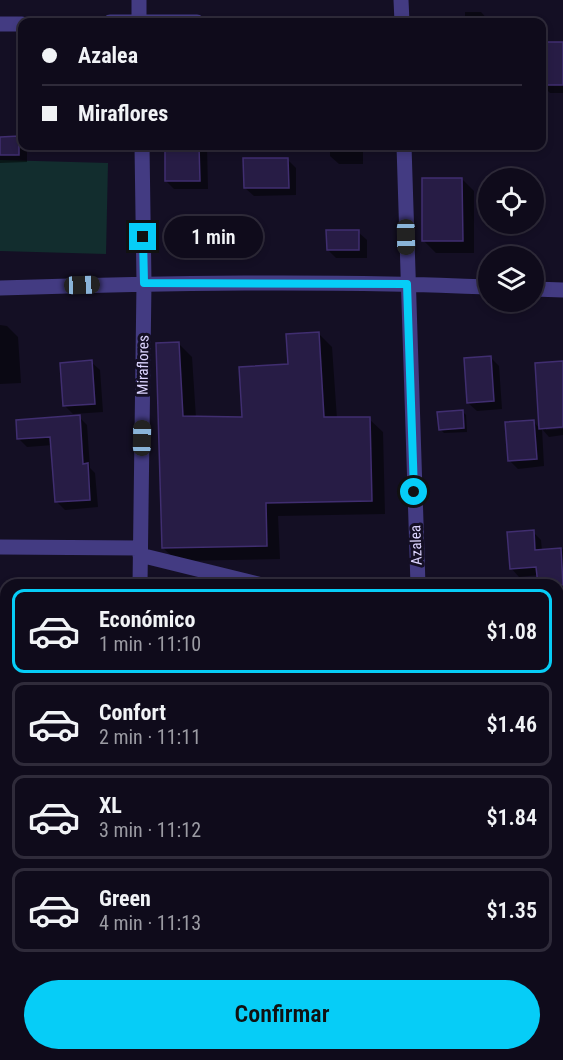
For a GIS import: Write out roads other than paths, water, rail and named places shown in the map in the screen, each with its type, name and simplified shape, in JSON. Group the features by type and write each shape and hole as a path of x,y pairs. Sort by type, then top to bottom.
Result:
{"street":[{"path":"139,0 139,18"},
{"path":"401,0 402,18"},
{"path":"0,24 18,24"},
{"name":"Miraflores","path":"140,579 144,283 142,150"},
{"name":"Azalea","path":"404,150 418,579"},
{"path":"0,288 144,283 407,284 478,287"},
{"path":"544,289 563,290"},
{"path":"0,547 140,551 240,579"}]}
